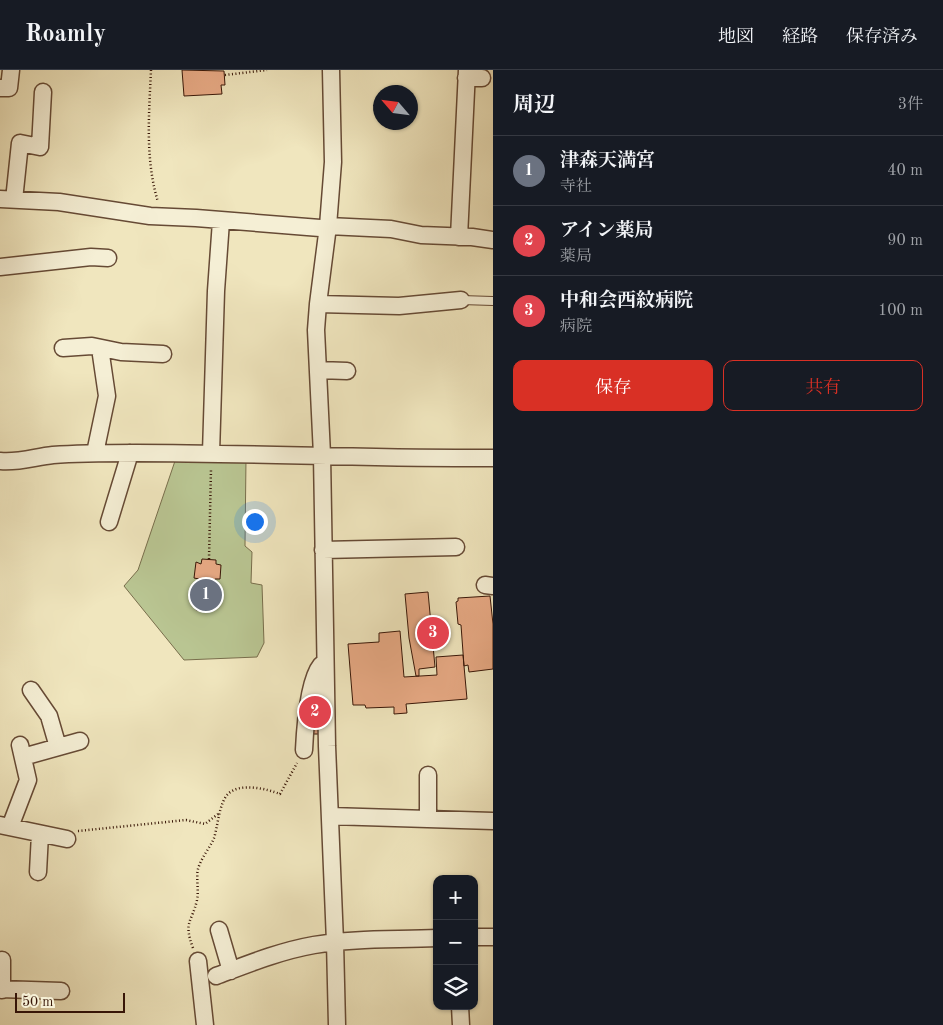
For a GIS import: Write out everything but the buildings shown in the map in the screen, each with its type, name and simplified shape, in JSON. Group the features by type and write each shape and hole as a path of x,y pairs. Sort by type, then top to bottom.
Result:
{"street":[{"path":"0,88 9,88 11,70"},
{"path":"331,70 333,162 316,330 322,456 324,661 337,1025"},
{"path":"459,237 457,151 472,75"},
{"path":"43,92 40,147 20,143 7,199 60,202 150,216 320,228 328,226 391,229 420,235 493,240"},
{"path":"211,453 216,291 221,221"},
{"path":"0,267 91,257 108,258"},
{"path":"318,304 399,306 461,300"},
{"path":"64,348 92,346 121,352 163,354"},
{"path":"95,453 107,396 100,348"},
{"path":"318,370 347,371"},
{"path":"0,461 12,462 51,456 95,453 493,458"},
{"path":"109,522 130,453"},
{"path":"323,550 456,547"},
{"path":"304,750 305,725 310,698 317,670 324,661"},
{"path":"31,690 49,716 58,747"},
{"path":"67,839 5,826 28,780 21,751 58,747 80,741"},
{"path":"428,775 428,819"},
{"path":"330,816 493,821"},
{"path":"38,872 40,834"},
{"path":"220,930 223,974 262,958 314,945 335,942 433,938"},
{"path":"478,937 493,937"},
{"path":"2,960 1,990 61,991"},
{"path":"198,961 205,1025"},
{"path":"460,1010 461,1025"}],"lane":[{"path":"461,300 493,301"}],"path":[{"path":"151,70 148,150 153,183 163,217"},
{"path":"225,75 267,70"},
{"path":"209,560 211,453"},
{"path":"198,961 188,934 189,920 196,900 198,868 214,838 220,813 228,794 239,788 269,790 280,794 304,750"},
{"path":"67,839 67,833 74,831 186,820 205,824 220,813"}],"green space":[{"path":"176,458 246,459 245,546 252,552 251,583 262,585 264,643 257,657 184,660 124,586 138,570"}],"place":[{"name":"津森天満宮","path":"206,595"},
{"name":"中和会西紋病院","path":"433,633"},
{"name":"アイン薬局","path":"315,712"}]}
